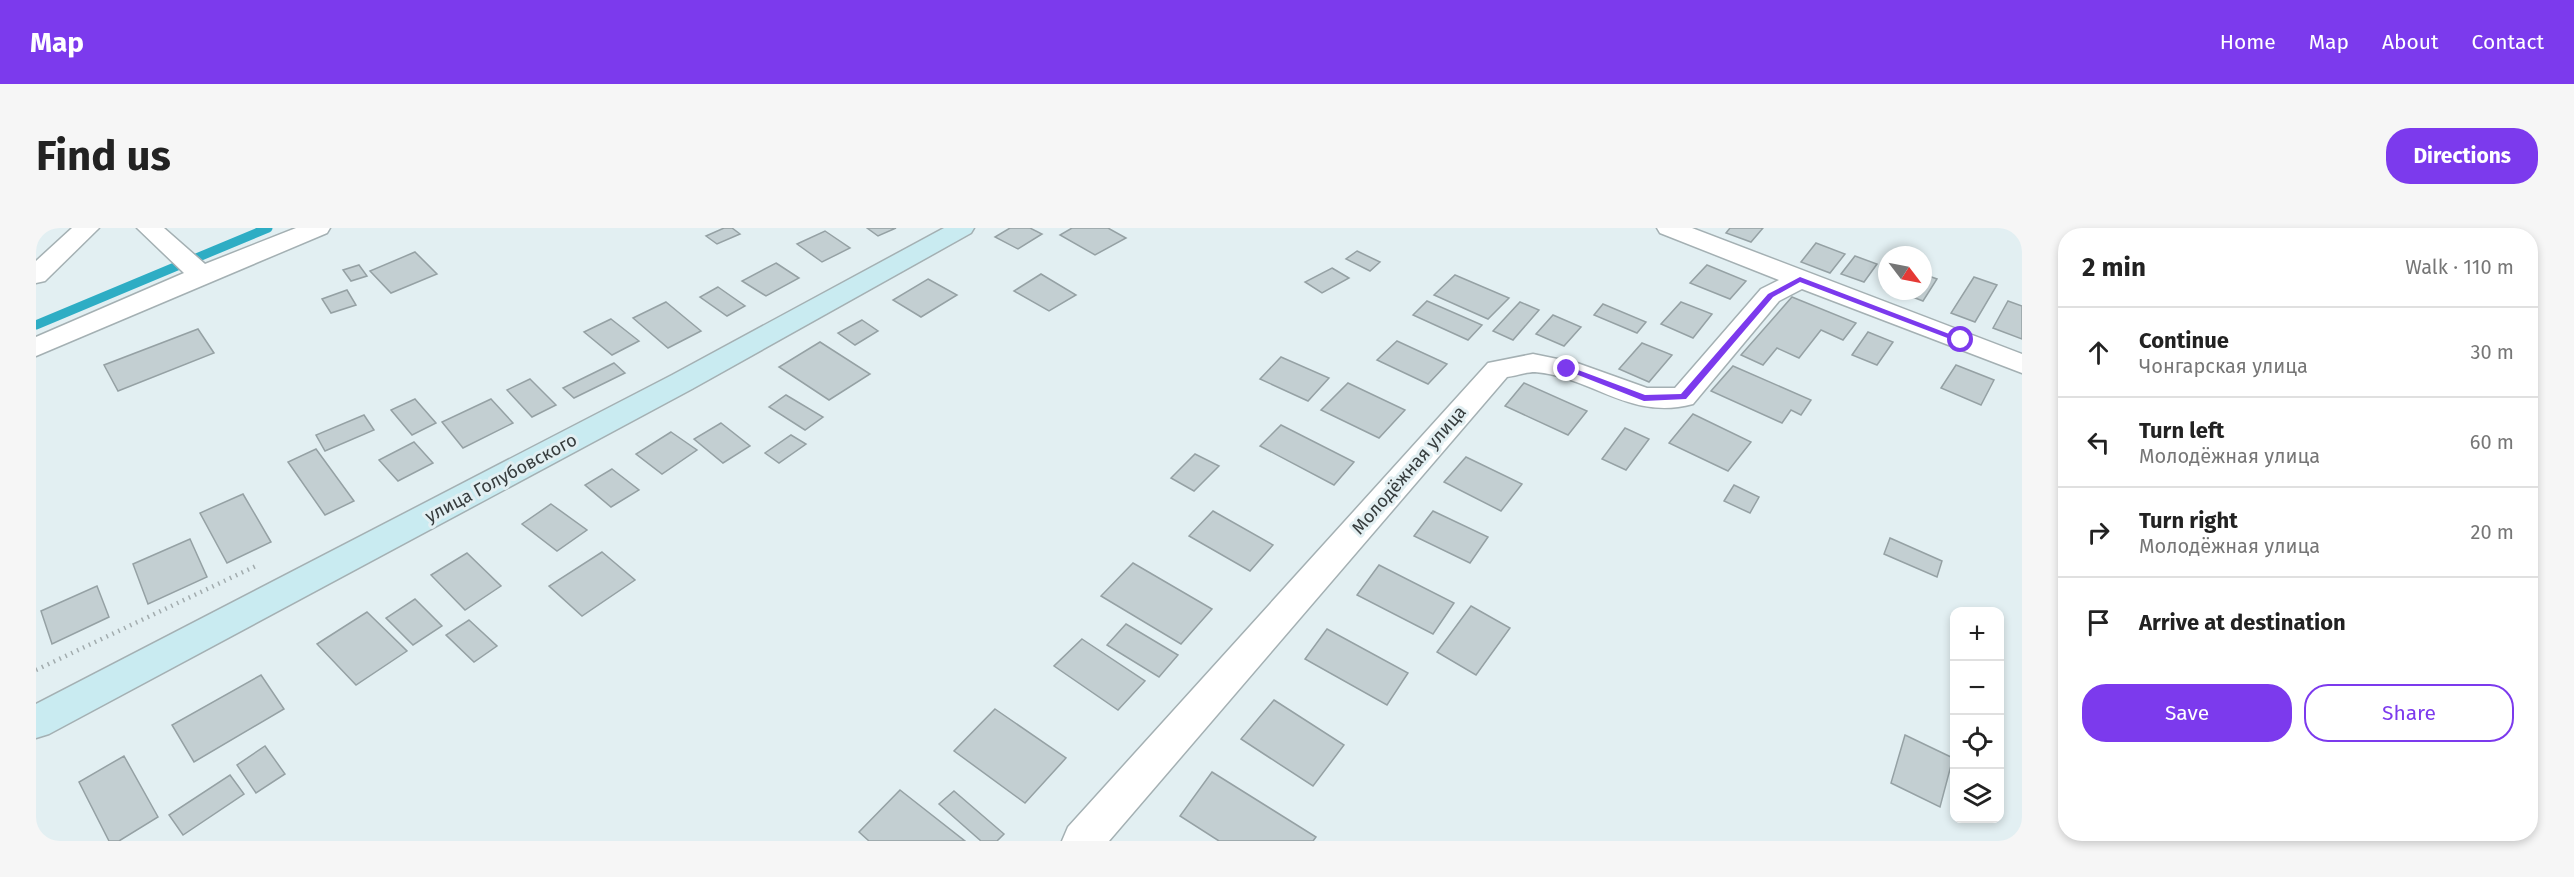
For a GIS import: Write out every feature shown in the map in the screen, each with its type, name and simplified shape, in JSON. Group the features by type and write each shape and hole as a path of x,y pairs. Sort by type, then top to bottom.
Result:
{"street":[{"path":"36,275 87,228"},
{"path":"149,228 202,275"},
{"path":"36,347 318,228"},
{"name":"улица Голубовского","path":"36,722 682,382 962,228"},
{"path":"1670,228 2022,364"},
{"name":"Молодёжная улица","path":"1083,841 1498,370 1533,363 1567,369 1644,398 1683,397 1770,296 1800,279"}],"building":[{"path":"724,228 732,228 740,234 717,244 706,236"},
{"path":"867,228 896,228 878,236"},
{"path":"1010,228 1030,228 1042,234 1018,249 995,237"},
{"path":"1072,228 1108,228 1126,238 1095,255 1060,235"},
{"path":"1730,228 1763,228 1751,242 1726,233"},
{"path":"825,231 850,248 822,262 797,244"},
{"path":"1816,243 1845,254 1830,273 1801,262"},
{"path":"1357,251 1380,262 1370,271 1346,259"},
{"path":"415,252 437,274 391,293 370,271"},
{"path":"1855,256 1877,264 1864,282 1841,274"},
{"path":"776,263 799,278 766,296 742,281"},
{"path":"359,265 367,276 351,281 343,270"},
{"path":"1707,265 1746,281 1730,299 1690,283"},
{"path":"1332,268 1349,278 1322,293 1305,282"},
{"path":"1041,274 1076,295 1049,311 1014,291"},
{"path":"1455,275 1509,298 1488,319 1434,295"},
{"path":"1932,277 1937,279 1932,287"},
{"path":"1974,277 1997,285 1975,322 1951,313"},
{"path":"928,279 957,295 921,317 893,300"},
{"path":"718,287 745,306 727,316 700,297"},
{"path":"347,290 356,305 331,313 322,299"},
{"path":"1792,297 1856,323 1843,340 1821,330 1799,358 1777,348 1763,365 1741,355"},
{"path":"1427,301 1482,325 1468,340 1413,315"},
{"path":"2008,301 2022,306 2022,339 1993,328"},
{"path":"666,302 701,331 668,348 633,318"},
{"path":"1520,302 1539,310 1513,340 1493,331"},
{"path":"1681,302 1712,314 1693,338 1661,324"},
{"path":"1603,304 1646,322 1637,333 1594,315"},
{"path":"1553,315 1581,327 1564,346 1536,334"},
{"path":"611,319 639,341 612,355 584,332"},
{"path":"862,320 878,331 855,345 838,333"},
{"path":"198,329 214,353 118,391 104,365"},
{"path":"1868,332 1893,342 1877,365 1852,355"},
{"path":"1397,341 1447,364 1428,384 1377,360"},
{"path":"820,342 870,374 829,400 779,367"},
{"path":"1642,343 1672,355 1649,382 1619,369"},
{"path":"1281,357 1329,378 1308,401 1260,379"},
{"path":"614,363 625,373 574,398 563,388"},
{"path":"1956,365 1994,380 1981,405 1941,388"},
{"path":"1733,366 1811,400 1801,415 1791,410 1782,423 1711,391"},
{"path":"530,379 556,405 532,417 507,390"},
{"path":"1348,383 1405,410 1379,438 1321,410"},
{"path":"1524,383 1587,411 1568,435 1505,406"},
{"path":"786,395 823,417 805,430 769,407"},
{"path":"415,399 436,423 412,435 391,410"},
{"path":"491,399 513,423 463,448 442,422"},
{"path":"1693,414 1751,442 1728,471 1669,443"},
{"path":"364,415 374,430 325,451 316,435"},
{"path":"721,423 750,446 723,463 694,439"},
{"path":"1281,425 1354,462 1334,485 1260,446"},
{"path":"1625,428 1649,439 1626,470 1602,459"},
{"path":"671,432 697,450 662,474 636,454"},
{"path":"791,435 806,444 779,463 765,453"},
{"path":"414,442 433,463 398,481 379,460"},
{"path":"316,449 354,501 325,515 288,462"},
{"path":"1195,454 1219,466 1194,491 1171,478"},
{"path":"1466,457 1522,484 1501,511 1444,482"},
{"path":"612,469 639,490 611,507 585,485"},
{"path":"1734,485 1759,497 1750,513 1724,501"},
{"path":"243,494 271,542 227,563 200,513"},
{"path":"551,504 587,530 557,551 522,524"},
{"path":"1213,511 1273,545 1250,571 1189,536"},
{"path":"1433,511 1488,537 1470,563 1414,536"},
{"path":"1890,538 1942,561 1937,577 1884,554"},
{"path":"190,539 207,577 148,604 133,564"},
{"path":"602,552 635,580 582,616 549,586"},
{"path":"467,553 501,586 465,610 431,575"},
{"path":"1133,563 1212,609 1181,644 1101,596"},
{"path":"1379,565 1454,603 1433,634 1357,595"},
{"path":"97,586 109,617 52,644 41,611"},
{"path":"415,599 442,626 413,645 386,618"},
{"path":"1471,606 1510,628 1476,675 1437,652"},
{"path":"367,612 407,651 356,685 317,644"},
{"path":"469,620 497,646 474,662 446,635"},
{"path":"1126,624 1178,655 1159,677 1107,645"},
{"path":"1327,629 1408,673 1387,705 1305,659"},
{"path":"1082,639 1145,681 1118,710 1054,666"},
{"path":"261,675 284,709 194,762 172,725"},
{"path":"1274,700 1344,745 1313,786 1241,739"},
{"path":"995,709 1066,758 1025,803 954,751"},
{"path":"1905,735 1950,757 1950,769 1940,807 1891,783"},
{"path":"265,746 285,774 256,793 237,765"},
{"path":"124,756 158,817 119,841 109,841 79,782"},
{"path":"1212,772 1316,837 1313,841 1219,841 1180,816"},
{"path":"230,775 244,794 183,835 169,815"},
{"path":"900,790 965,841 869,841 859,832"},
{"path":"954,791 1004,834 997,841 981,841 939,804"}],"waterway":[{"path":"36,325 268,228"}],"route":[{"path":"1567,369 1644,398 1683,397 1770,296 1800,279 1961,340"}]}
